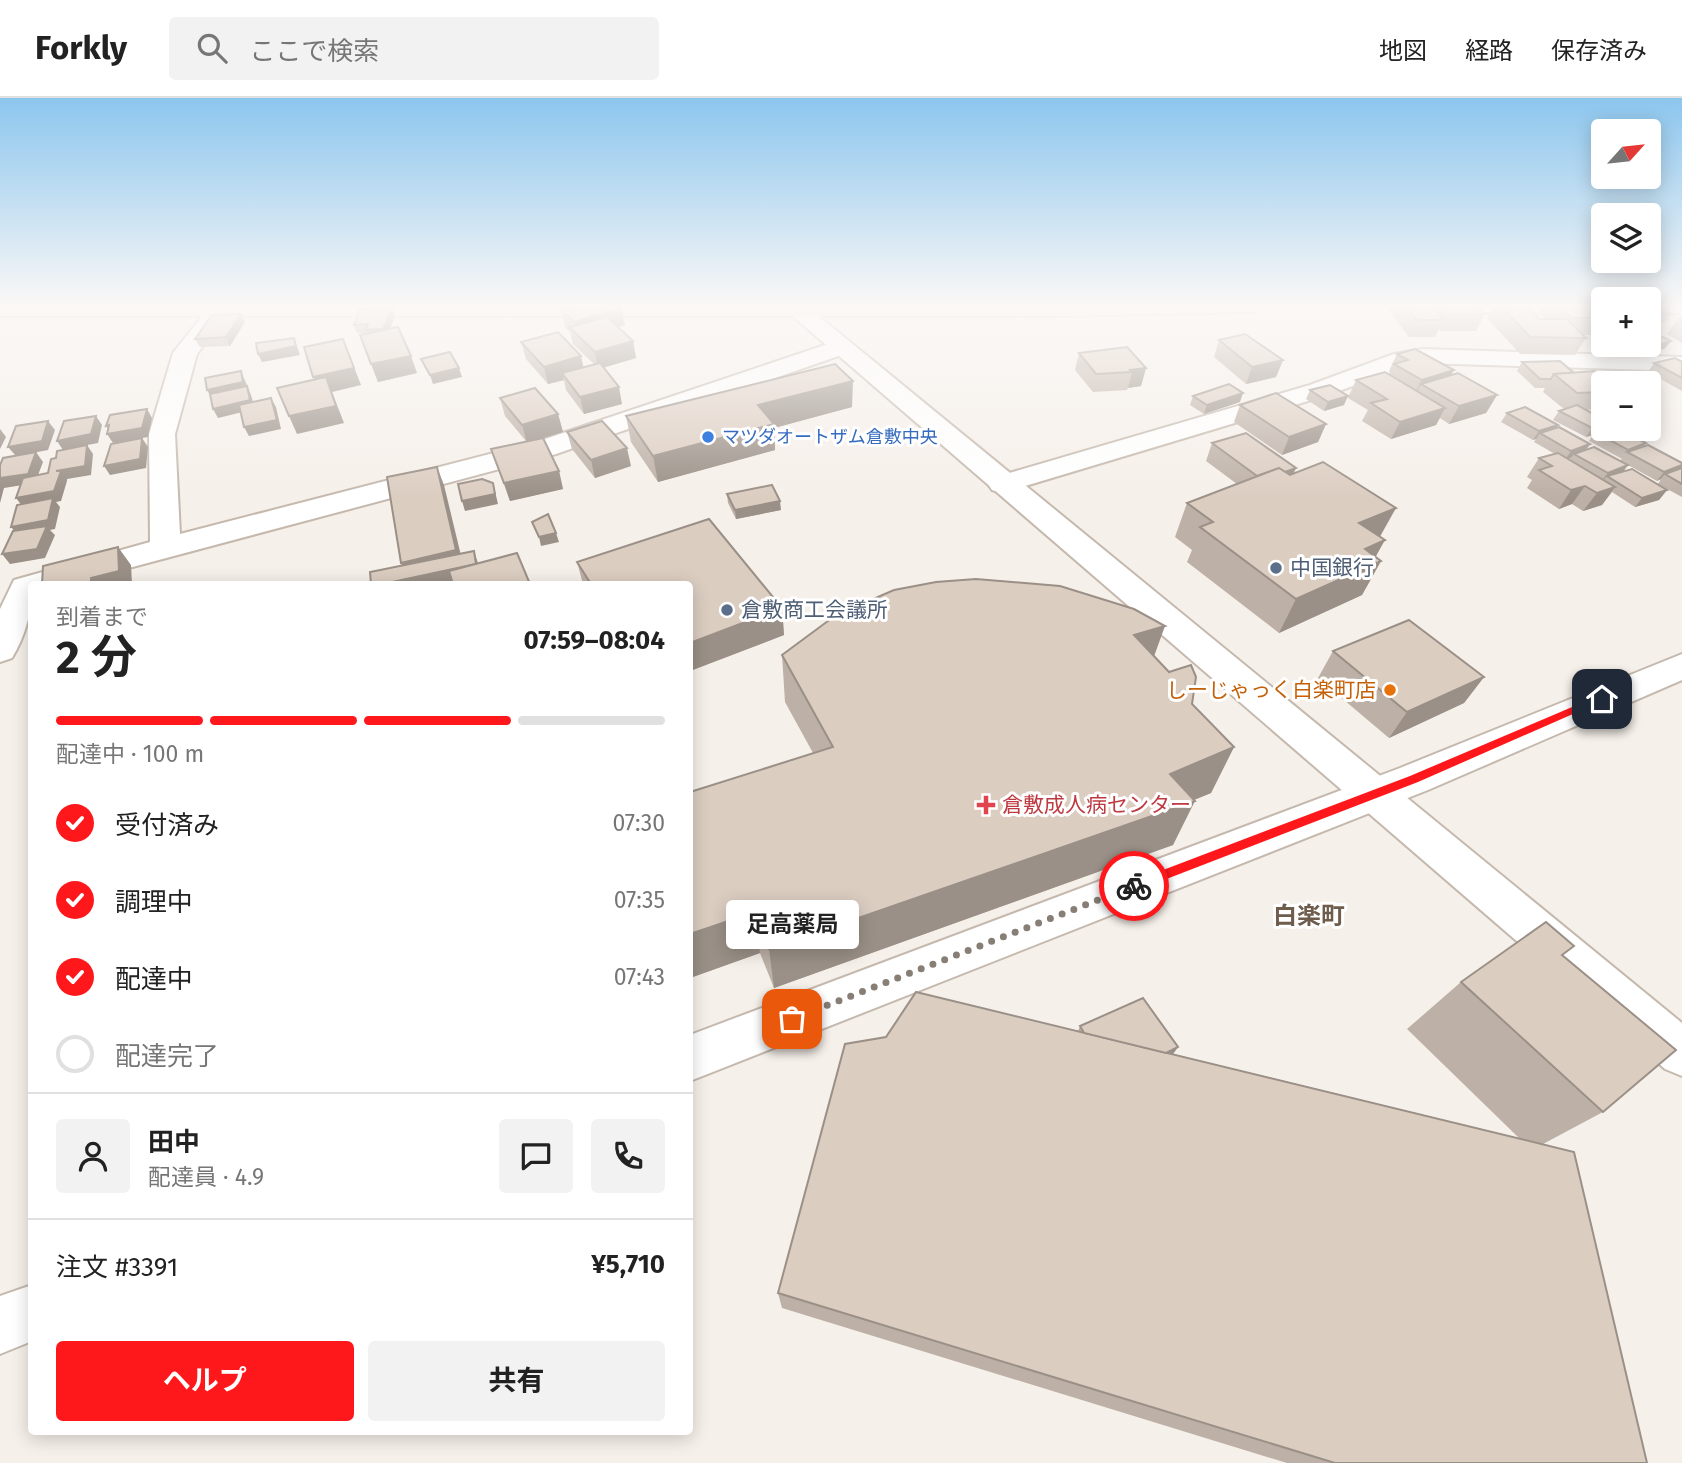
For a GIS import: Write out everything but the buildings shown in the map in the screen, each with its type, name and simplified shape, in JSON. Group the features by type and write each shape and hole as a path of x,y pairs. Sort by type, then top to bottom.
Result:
{"street":[{"path":"165,547 162,434 181,369"},
{"path":"44,581 546,448 778,369"},
{"path":"867,369 1682,1053"},
{"path":"1002,484 1319,390 1377,369"},
{"path":"0,650 23,587"},
{"path":"693,1057 1372,794 1682,667"},
{"path":"0,1325 28,1314"}],"way so far":[{"path":"792,1019 1134,886"}],"place":[{"name":"マツダオートザム倉敷中央","path":"708,437"},
{"name":"中国銀行","path":"1276,568"},
{"name":"倉敷商工会議所","path":"727,610"},
{"name":"しーじゃっく白楽町店","path":"1390,690"},
{"name":"倉敷成人病センター","path":"986,805"},
{"name":"足高薬局","path":"792,1019"}],"district":[{"name":"白楽町","path":"1309,916"}],"route":[{"path":"1134,886 1414,779 1602,699"}]}
